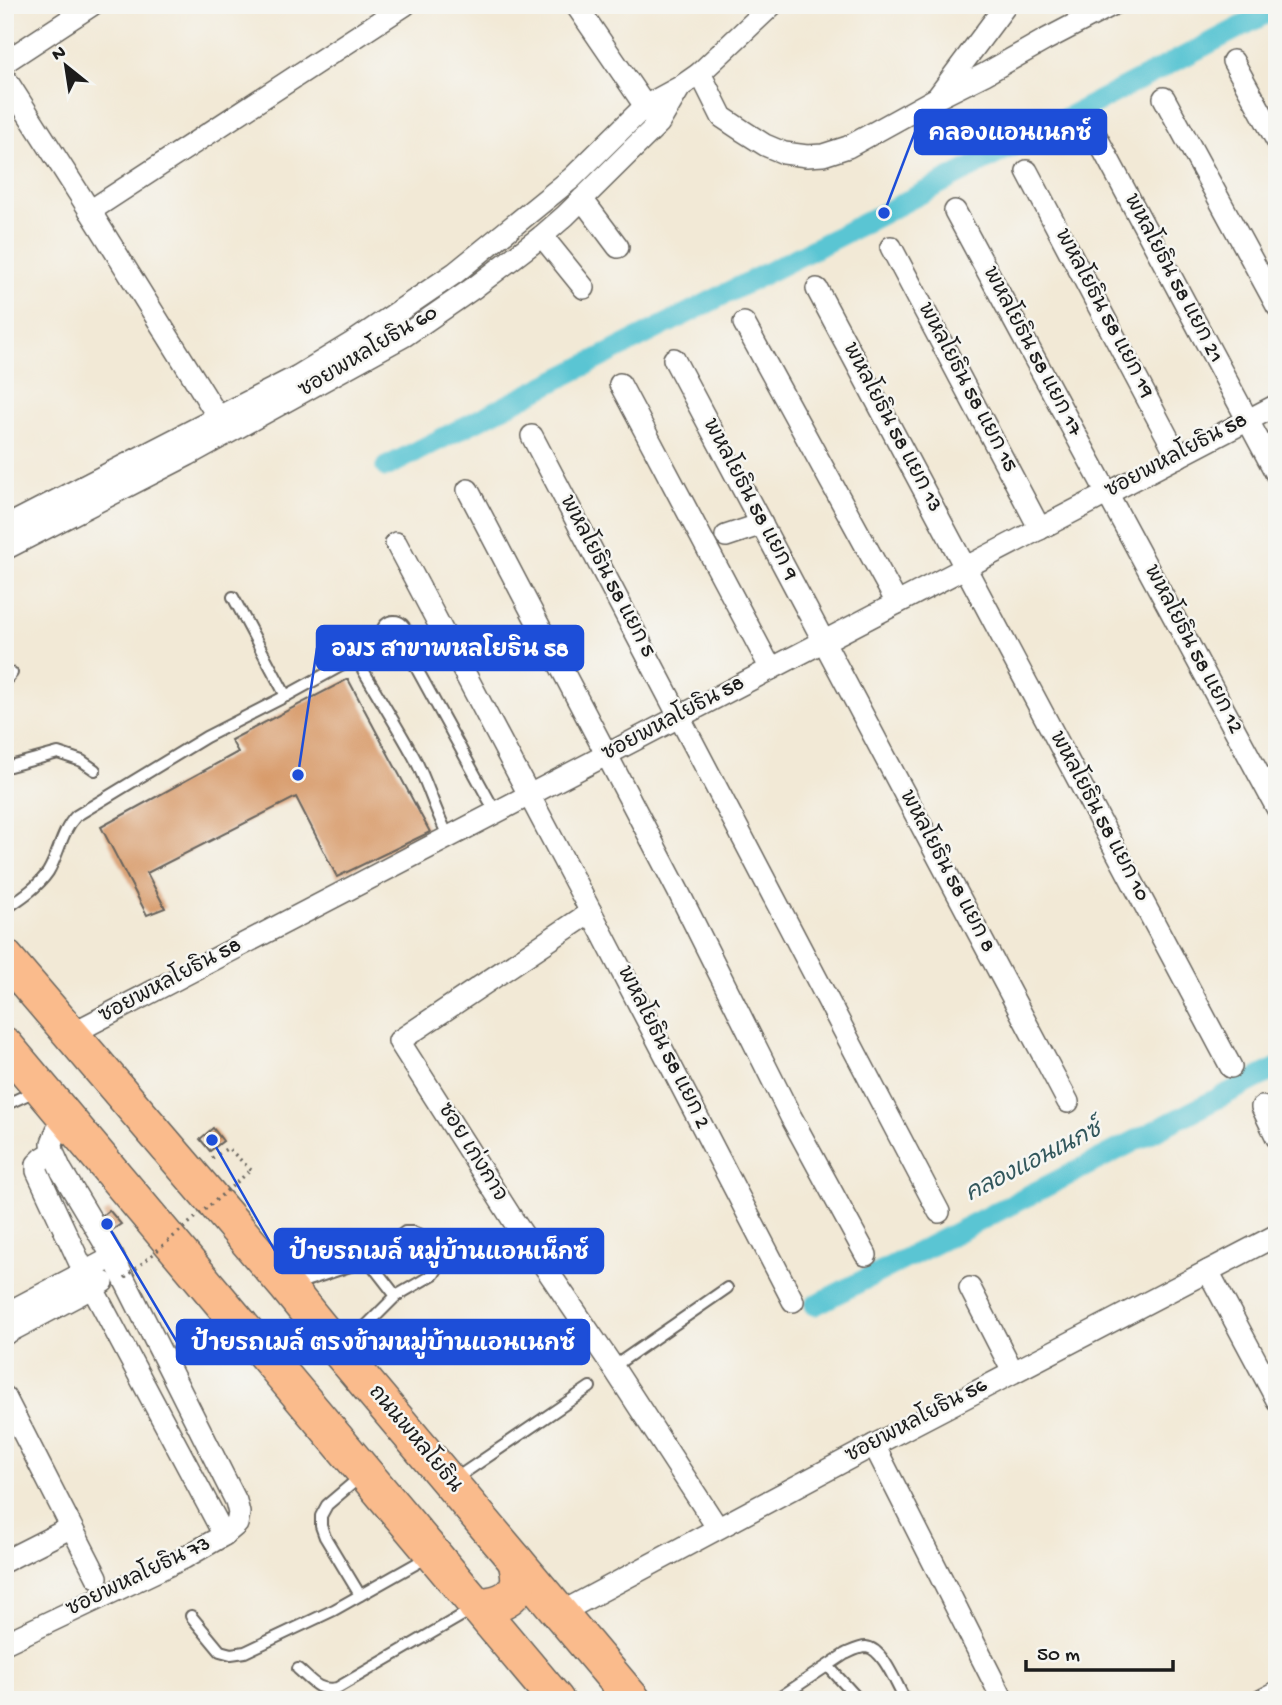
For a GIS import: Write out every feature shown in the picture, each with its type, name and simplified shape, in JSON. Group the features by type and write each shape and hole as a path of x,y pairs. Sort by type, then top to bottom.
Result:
{"main road":[{"name":"ถนนพหลโยธิน","path":"5,957 287,1287 633,1700"},
{"path":"5,1045 556,1700"},
{"path":"476,1606 496,1604 508,1598 519,1581 516,1561"}],"street":[{"path":"5,62 92,5"},
{"path":"90,211 405,5"},
{"path":"576,5 645,106 659,122"},
{"name":"ซอยพหลโยธิน 60","path":"223,425 352,343 455,273 572,178 645,106 700,73 772,5"},
{"path":"935,99 1006,5"},
{"path":"700,73 722,117 765,145 784,153 823,155 848,147 1112,5"},
{"path":"1233,61 1277,141"},
{"path":"5,78 223,425"},
{"name":"ซอยพหลโยธิน 60","path":"5,549 223,425 404,336 542,236 583,199 659,122 680,87"},
{"path":"1164,98 1277,306"},
{"name":"พหลโยธิน 58 แยก 21","path":"1097,138 1277,475"},
{"name":"พหลโยธิน 58 แยก 19","path":"1027,171 1178,457"},
{"path":"583,199 618,247"},
{"name":"พหลโยธิน 58 แยก 17","path":"955,211 1108,493"},
{"path":"542,236 584,288"},
{"name":"พหลโยธิน 58 แยก 15","path":"891,247 1040,529"},
{"name":"พหลโยธิน 58 แยก 13","path":"817,289 966,567"},
{"path":"744,323 897,603"},
{"name":"พหลโยธิน 58 แยก 9","path":"674,359 824,641"},
{"path":"620,384 771,669"},
{"name":"ซอยพหลโยธิน 58","path":"71,1034 1277,405"},
{"name":"พหลโยธิน 58 แยก 5","path":"533,436 939,1212"},
{"name":"ซอยพหลโยธิน 60","path":"5,527 183,447"},
{"path":"468,491 678,891 791,1117 866,1255"},
{"name":"พหลโยธิน 58 แยก 12","path":"1108,493 1277,808"},
{"path":"726,536 762,524"},
{"name":"พหลโยธิน 58 แยก 2","path":"396,543 793,1301"},
{"name":"พหลโยธิน 58 แยก 10","path":"966,567 1231,1067"},
{"name":"พหลโยธิน 58 แยก 8","path":"824,641 1068,1102"},
{"name":"ซอย เก่งกาจ","path":"591,912 400,1041 513,1220 717,1527"},
{"path":"1262,1107 1277,1138"},
{"path":"67,1117 57,1130 52,1143 53,1152 37,1164 37,1171 89,1280 224,1535"},
{"name":"ซอยพหลโยธิน 73","path":"5,1643 184,1558 224,1535 237,1524 239,1513 236,1501 119,1269 53,1152"},
{"name":"ซอยพหลโยธิน 56","path":"560,1613 717,1527 1277,1235"},
{"path":"5,1314 119,1269"},
{"path":"1208,1271 1277,1400"},
{"path":"5,1334 89,1280"},
{"path":"970,1288 1013,1372"},
{"path":"5,1397 11,1423 97,1577"},
{"path":"874,1445 1003,1700"},
{"path":"5,1561 71,1528"},
{"path":"1262,1700 1277,1692"}],"lane":[{"path":"233,597 286,696"},
{"path":"5,909 34,889 49,870 60,842 76,816 246,715 386,641 396,644 401,642 405,638 405,627 396,621 387,623 382,631 386,641"},
{"path":"401,642 496,813"},
{"path":"356,658 415,758 449,838"},
{"path":"7,766 58,753 82,761 95,770"},
{"path":"5,1105 41,1088"},
{"path":"287,1287 368,1260 405,1233 413,1232 420,1236 435,1259 438,1269 396,1296 340,1352"},
{"path":"368,1260 396,1296"},
{"path":"612,1367 727,1288"},
{"path":"450,1482 590,1387"},
{"path":"360,1595 325,1537 321,1516 327,1505 365,1473"},
{"path":"191,1616 220,1651 231,1654 245,1652 334,1610 433,1554"},
{"path":"298,1669 318,1686 327,1690 337,1688 476,1606"},
{"path":"776,1700 856,1649 868,1647 880,1653 905,1700"},
{"path":"828,1666 859,1700"}],"path":[{"path":"119,1269 251,1170 228,1148 189,1172"}],"building":[{"path":"348,679 430,832 337,877 296,797 147,873 165,908 147,915 101,827 238,752 231,740"},
{"path":"213,1128 223,1141 210,1151 200,1139"},
{"path":"109,1210 121,1224 112,1230 103,1215"}],"waterway":[{"name":"คลองแอนเนกซ์","path":"386,467 884,213 1277,8"},
{"name":"คลองแอนเนกซ์","path":"815,1305 1277,1068"}],"place":[{"name":"คลองแอนเนกซ์","path":"884,213"},
{"name":"อมร สาขาพหลโยธิน 58","path":"298,775"},
{"name":"ป้ายรถเมล์ หมู่บ้านแอนเน็กซ์","path":"212,1140"},
{"name":"ป้ายรถเมล์ ตรงข้ามหมู่บ้านแอนเนกซ์","path":"107,1224"}]}
